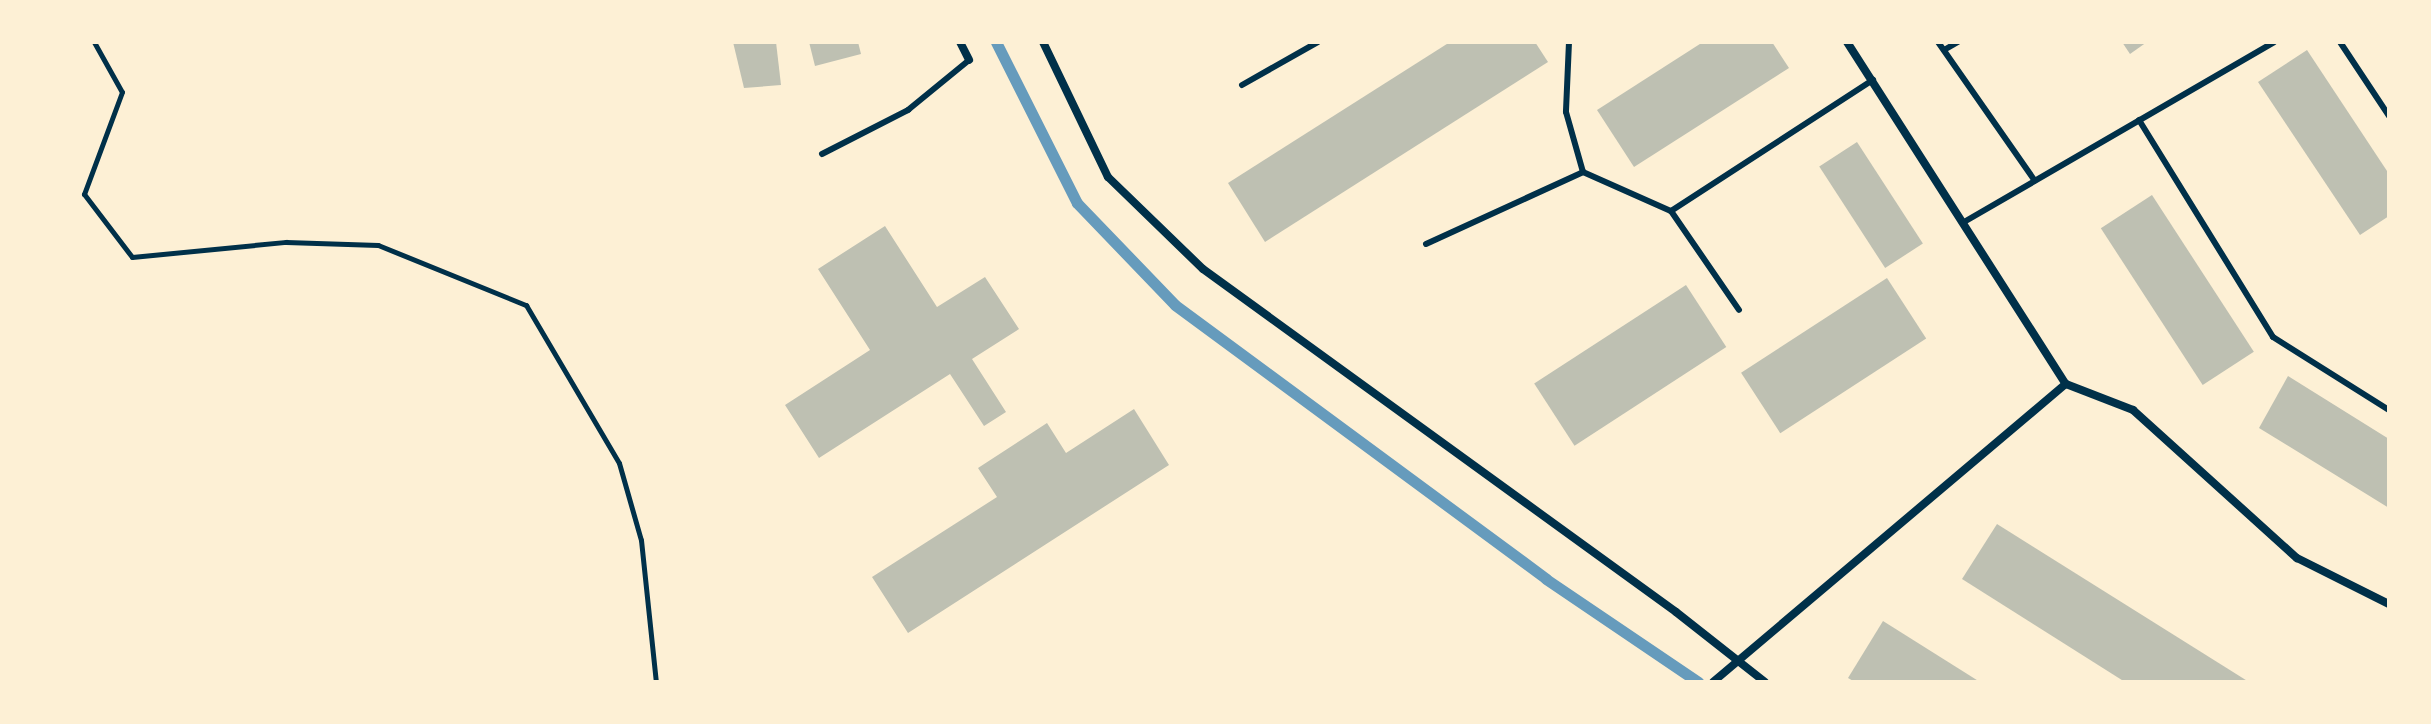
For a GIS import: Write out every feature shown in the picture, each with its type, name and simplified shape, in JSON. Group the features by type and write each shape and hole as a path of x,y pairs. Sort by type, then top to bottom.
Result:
{"street":[{"path":"960,42 969,60"},
{"path":"1043,42 1108,177 1203,269 1676,612 1765,682"},
{"path":"1847,42 2066,384 2133,410 2297,558 2389,604"},
{"path":"1713,682 2066,384"}],"lane":[{"path":"1242,85 1318,42"},
{"path":"1569,42 1566,112 1583,172"},
{"path":"1938,42 2035,181"},
{"path":"1944,50 1958,42"},
{"path":"1964,222 2274,42"},
{"path":"2340,42 2389,116"},
{"path":"822,154 908,110 969,60"},
{"path":"1671,211 1873,80"},
{"path":"2139,120 2273,337 2389,410"},
{"path":"1426,244 1583,172 1671,211 1739,310"}],"path":[{"path":"94,42 122,92 84,194 132,257 286,242 378,245 526,305 619,463 641,540 656,682"}],"building":[{"path":"733,42 776,42 781,85 744,88"},
{"path":"809,42 858,42 861,54 815,66"},
{"path":"1450,42 1535,42 1548,62 1265,242 1228,183"},
{"path":"1703,42 1772,42 1789,68 1634,167 1597,110"},
{"path":"2122,42 2147,42 2130,54"},
{"path":"2307,50 2389,174 2389,216 2360,235 2258,82"},
{"path":"1857,142 1923,243 1885,268 1819,167"},
{"path":"2152,195 2254,352 2203,385 2101,228"},
{"path":"885,226 937,307 985,277 1019,329 972,359 1006,412 984,426 950,374 819,458 785,405 870,350 818,269"},
{"path":"1887,278 1926,338 1780,433 1741,373"},
{"path":"1686,285 1726,347 1575,446 1534,384"},
{"path":"2288,376 2389,439 2389,508 2259,428"},
{"path":"1134,409 1169,465 908,633 872,577 997,497 978,468 1047,423 1066,453"},
{"path":"1997,524 2249,682 2125,682 1962,579"},
{"path":"1883,621 1980,682 1855,682 1848,678"}],"waterway":[{"path":"996,42 1077,203 1175,305 1546,579 1698,682"}]}
